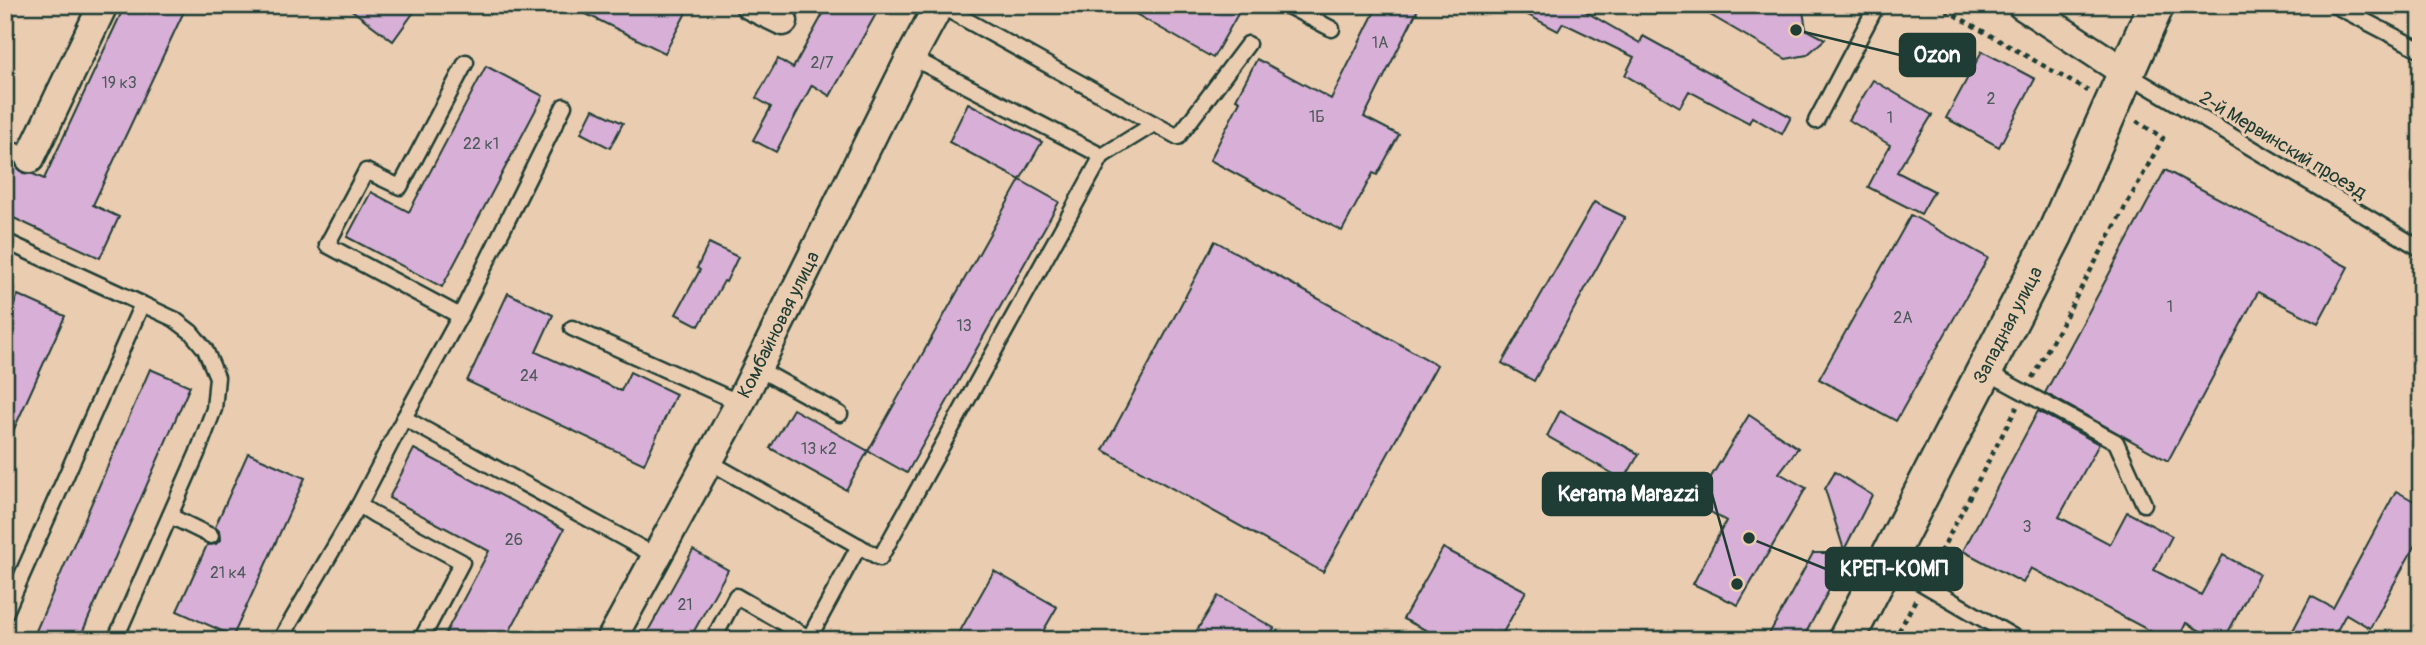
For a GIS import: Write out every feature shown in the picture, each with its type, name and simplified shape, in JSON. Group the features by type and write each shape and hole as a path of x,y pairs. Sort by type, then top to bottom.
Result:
{"street":[{"path":"30,158 103,5"},
{"path":"750,5 788,13"},
{"name":"Комбайновая улица","path":"611,640 740,402 939,5"},
{"path":"2022,5 2126,73"},
{"name":"Западная улица","path":"1846,640 2055,234 2156,5"}],"lane":[{"path":"939,5 1178,137 1248,44"},
{"path":"1286,5 1332,29"},
{"path":"1816,121 1877,5"},
{"path":"2334,5 2421,50"},
{"path":"911,57 1102,156"},
{"path":"460,316 327,245 366,171 400,187 466,62"},
{"name":"2-й Мервинский проезд","path":"2126,73 2421,249"},
{"path":"280,640 359,505 460,316 564,106"},
{"path":"708,461 880,558 1102,156 1154,124"},
{"path":"5,146 30,158"},
{"path":"5,259 8,243 174,319 191,332 205,349 217,377 214,409 115,640"},
{"path":"5,614 142,304"},
{"path":"572,328 740,402"},
{"path":"757,368 840,414"},
{"path":"1985,371 2116,442 2144,504"},
{"path":"404,418 656,556"},
{"path":"359,505 462,562 421,640"},
{"path":"170,516 211,536"},
{"path":"713,640 736,596 808,639 859,546"},
{"path":"1886,563 2019,640"}],"building":[{"path":"125,5 187,5 93,205 119,217 100,258 5,214 5,161 23,173 44,179"},
{"path":"345,5 419,5 393,41"},
{"path":"568,5 690,5 665,53"},
{"path":"828,5 881,5 830,96 812,85 776,152 753,140 771,107 756,98 778,59 793,68"},
{"path":"1120,5 1243,5 1213,58"},
{"path":"1378,5 1420,5 1364,117 1399,135 1377,175 1373,173 1342,231 1210,160 1240,101 1236,99 1257,59 1331,99"},
{"path":"1509,5 1574,5 1640,43 1643,36 1791,117 1782,134 1752,117 1749,123 1689,91 1680,107 1625,75 1634,57 1563,23 1558,31"},
{"path":"1693,5 1802,5 1806,29 1825,39 1807,55 1786,59"},
{"path":"1982,51 2035,79 1999,147 1946,118"},
{"path":"486,66 543,96 442,287 347,237 371,192 409,212"},
{"path":"1873,80 1932,115 1897,172 1934,191 1921,214 1868,187 1890,145 1849,120"},
{"path":"968,103 1042,142 1020,180 949,142"},
{"path":"593,109 623,123 610,148 581,133"},
{"path":"2165,170 2348,267 2318,323 2258,292 2168,461 2045,393"},
{"path":"1020,180 1059,202 907,473 868,451"},
{"path":"1594,202 1625,217 1534,381 1502,363"},
{"path":"1911,215 1988,258 1896,421 1819,379"},
{"path":"1215,241 1437,365 1323,572 1103,450"},
{"path":"709,243 738,257 699,326 676,314 700,270 697,268"},
{"path":"508,293 553,315 536,352 621,391 630,372 676,394 644,464 467,381"},
{"path":"18,295 65,316 5,449 5,325"},
{"path":"150,369 190,386 79,640 32,640"},
{"path":"793,409 868,451 846,490 770,448"},
{"path":"1560,411 1639,454 1624,480 1547,436"},
{"path":"2038,411 2099,444 2059,517 2110,544 2127,512 2172,536 2154,570 2201,595 2223,555 2259,574 2224,640 2217,640 2186,623 2178,640 2167,640 2031,568 2023,583 1963,551"},
{"path":"1749,415 1798,448 1779,473 1806,488 1738,605 1693,584 1726,521 1695,503"},
{"path":"414,449 564,529 505,640 456,640 445,634 489,551 389,498"},
{"path":"248,453 305,478 233,636 177,611 207,545 216,544 220,540 219,531 215,527"},
{"path":"1835,472 1872,495 1844,550 1825,489"},
{"path":"2396,491 2421,505 2421,534 2370,628 2346,614 2332,640 2288,640 2311,596 2333,608"},
{"path":"1443,548 1526,591 1499,640 1446,640 1403,619"},
{"path":"693,550 728,570 689,640 643,640"},
{"path":"1813,553 1849,553 1802,640 1766,640"},
{"path":"994,571 1057,607 1038,640 955,640"},
{"path":"1218,596 1274,628 1267,640 1191,640"}],"place":[{"name":"Ozon","path":"1796,30"},
{"name":"КРЕП-КОМП","path":"1749,538"},
{"name":"Kerama Marazzi","path":"1737,584"}]}
